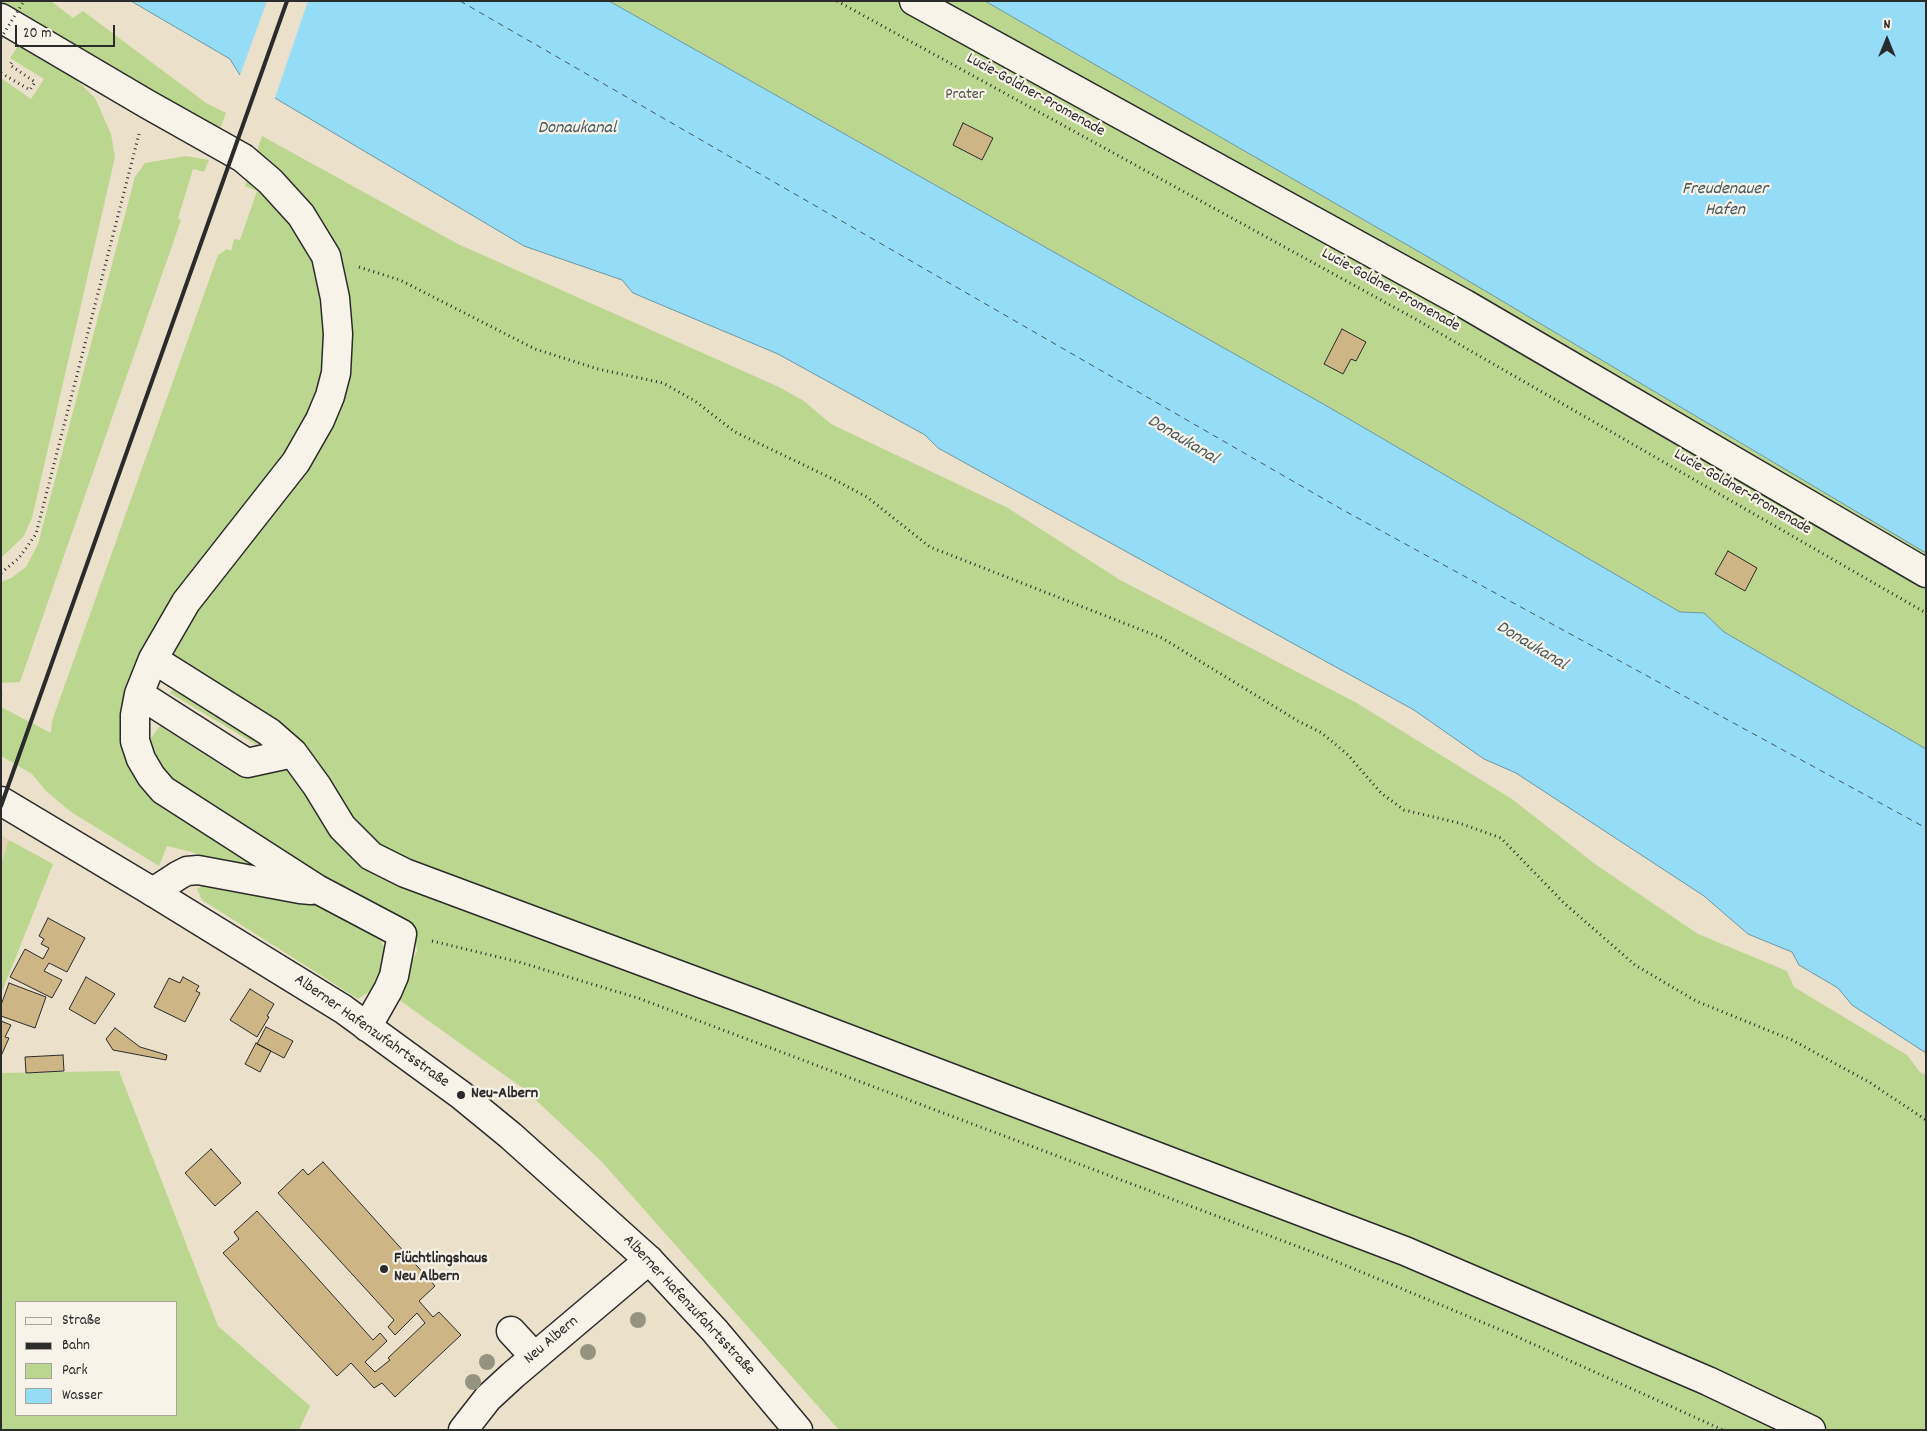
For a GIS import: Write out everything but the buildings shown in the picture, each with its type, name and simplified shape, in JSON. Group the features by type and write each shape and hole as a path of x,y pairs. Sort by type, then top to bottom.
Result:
{"main road":[{"path":"914,1 1465,304 1926,573"},
{"path":"1,18 243,158 262,174 302,215 326,256 335,298 338,334 336,373 330,396 320,420 296,462 186,602 153,659 139,694 135,714 134,740 141,759 151,776 163,790 317,889 402,934 394,976 367,1027"},
{"path":"153,659 268,732 292,753 317,786 342,827 371,856 405,873 754,1003 1405,1251 1708,1381 1811,1430"},
{"path":"139,694 247,763 292,753"},
{"name":"Alberner Hafenzufahrtsstraße","path":"1,801 277,967 367,1027 461,1095 511,1136 649,1260 715,1331 798,1430"},
{"path":"153,892 178,875 198,870 300,889 317,889"},
{"name":"Neu Albern","path":"463,1430 488,1398 534,1356 649,1260"},
{"path":"511,1332 534,1356"}],"path":[{"path":"1,38 24,1"},
{"name":"Lucie-Goldner-Promenade","path":"837,1 1410,316 1926,614"},
{"path":"1,73 30,90 35,82 16,69"},
{"path":"1,573 19,558 36,534 147,104"},
{"path":"326,256 400,280 535,349 598,369 664,383 695,401 735,432 867,497 930,547 1162,638 1298,721 1322,733 1348,756 1381,793 1404,810 1459,823 1501,838 1564,903 1635,965 1696,1001 1792,1040 1869,1082 1926,1120"},
{"path":"402,934 520,962 656,1005 1323,1256 1512,1335 1723,1430"}],"shaded area":[{"path":"1,835 9,840 1,865"}],"green space":[{"path":"51,1 73,18 83,11 206,103 226,113 218,134 1,2"},
{"name":"Prater","path":"609,1 985,1 1435,261 1926,553 1926,749 1724,632 1704,613 1680,612 1325,405"},
{"path":"22,40 60,64 95,98 111,134 115,157 32,518 24,536 1,558 1,78 31,99 44,79 10,58"},
{"path":"262,136 458,244 779,387 804,401 831,424 1008,508 1120,580 1355,702 1512,799 1595,864 1698,934 1787,971 1794,987 1907,1055 1920,1072 1926,1075 1926,1430 839,1430 602,1162 524,1089 398,999 404,977 417,951 414,926 337,889 181,796 155,764 147,743 160,726 238,776 288,768 308,749 274,721 166,658 177,629 325,427 341,290 254,159"},
{"path":"186,156 209,160 204,172 193,169 178,218 181,220 20,682 1,683 1,582 11,578 26,567 38,544 135,177 145,163"},
{"path":"249,174 267,199 278,206 301,231 325,288 327,364 307,427 174,604 131,763 291,882 167,846 159,866 71,812 46,791 32,774 1,756 1,707 51,733 52,721 218,255 227,249 231,251 234,239 240,240 257,191 245,186"},
{"path":"177,685 269,739 263,749 170,693"},
{"path":"9,840 53,864 1,994 1,865"},
{"path":"212,884 315,901 378,934 387,954 376,987 358,999 202,900 197,889"},
{"path":"119,1071 218,1326 310,1406 299,1430 1,1430 1,1073"}],"water":[{"name":"Donaukanal","path":"131,1 609,1 1325,405 1680,612 1704,613 1724,632 1926,749 1926,1053 1852,1005 1838,988 1799,965 1792,952 1748,934 1704,896 1516,773 1484,759 1414,710 938,448 925,435 778,354 633,293 622,280 524,246 280,101 240,75 230,59"},
{"name":"Freudenauer Hafen","path":"985,1 1926,1 1926,553 1435,261"}],"pier":[{"path":"267,1 308,1 274,101 239,78"}],"ferry route":[{"path":"460,1 1343,510 1926,828"}],"railway":[{"path":"1,806 287,1"}],"place":[{"name":"Neu-Albern","path":"461,1095"},
{"name":"Flüchtlingshaus Neu Albern","path":"384,1269"}]}
